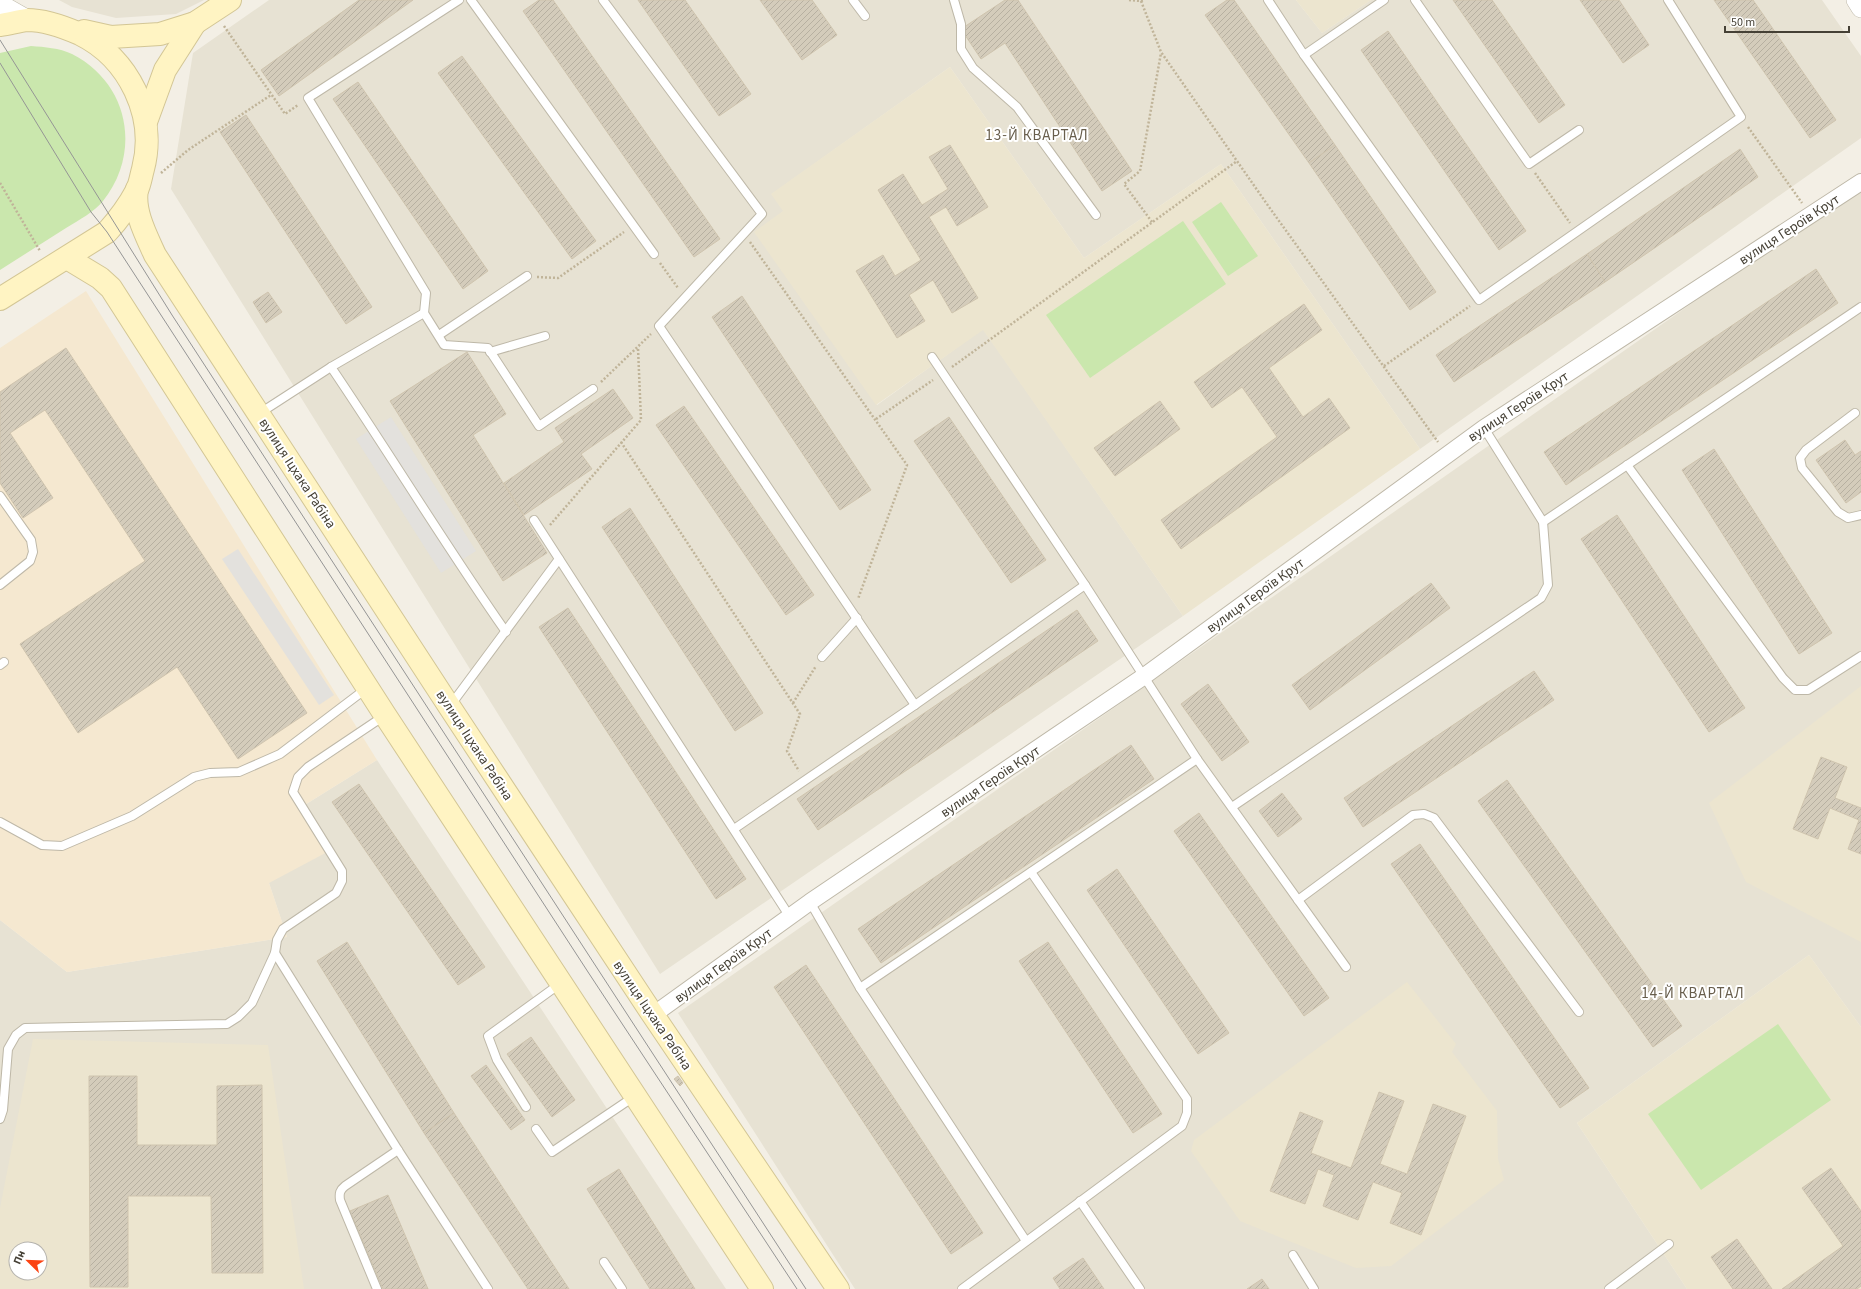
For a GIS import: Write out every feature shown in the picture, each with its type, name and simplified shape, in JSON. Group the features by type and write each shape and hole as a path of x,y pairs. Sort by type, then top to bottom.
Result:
{"main road":[{"path":"0,25 28,20 64,26 111,37 160,34 196,23 222,5"},
{"path":"146,122 165,70 196,23"},
{"path":"0,299 107,232 116,223 138,189 146,156 146,122 136,90 118,62 93,40 64,26"},
{"name":"вулиця Іцхака Рабіна","path":"138,189 136,196 139,215 155,255 449,706 653,1015 838,1289"},
{"path":"67,258 100,278 111,288 385,715 762,1289"}],"street":[{"path":"1856,0 1861,8"},
{"path":"0,4 28,20"},
{"name":"вулиця Героїв Крут","path":"653,1015 810,902 1143,677 1484,428 1861,182"}],"lane":[{"path":"459,0 308,98 426,293 424,313 444,345 488,348 539,426 594,389"},
{"path":"471,0 654,254"},
{"path":"603,0 762,214 659,326 915,705"},
{"path":"853,0 865,16"},
{"path":"954,0 961,24 961,49 973,68 1017,107 1096,214"},
{"path":"1268,0 1304,55 1479,300 1741,117 1668,0"},
{"path":"1304,55 1384,0"},
{"path":"1415,0 1529,164 1580,130"},
{"path":"438,335 527,276"},
{"path":"1543,522 1861,307"},
{"path":"259,413 331,367 424,313"},
{"path":"490,352 545,336"},
{"path":"932,357 1085,585 1197,759 1346,967"},
{"path":"331,367 373,428 458,562 506,632"},
{"path":"1855,413 1806,450 1800,458 1802,468 1838,512 1848,518 1861,515"},
{"path":"1232,807 1541,598 1548,585 1543,522 1484,428"},
{"path":"1627,465 1783,678 1795,690 1808,690 1861,656"},
{"path":"0,496 31,540 33,552 30,561 0,585"},
{"path":"534,520 790,917"},
{"path":"449,706 506,632 559,559"},
{"path":"734,829 915,705 1085,585"},
{"path":"822,657 855,615"},
{"path":"0,822 42,845 62,846 132,816 194,777 210,773 239,772 280,754 368,688"},
{"path":"0,1119 3,1110 8,1049 16,1035 25,1028 227,1024 238,1017 252,1003 275,953 277,940 283,929 336,892 342,880 342,871 293,792 298,777 308,767 385,715"},
{"path":"860,988 1197,759"},
{"path":"1298,900 1413,815 1424,814 1434,818 1579,1012"},
{"path":"962,1289 1182,1126 1187,1113 1187,1099 1031,872"},
{"path":"810,902 860,988 1026,1242"},
{"path":"275,953 398,1150 488,1289"},
{"path":"526,1107 496,1060 488,1036 561,982"},
{"path":"536,1129 552,1152 635,1095"},
{"path":"377,1289 339,1195 340,1190 345,1186 398,1150"},
{"path":"1080,1201 1140,1289"},
{"path":"1609,1289 1669,1244"},
{"path":"1293,1255 1314,1289"},
{"path":"604,1262 622,1289"}],"path":[{"path":"1129,0 1142,1 1161,52 1237,161 1447,454"},
{"path":"222,5 271,94 285,114 308,98"},
{"path":"1152,222 1124,184 1140,171 1161,52"},
{"path":"159,175 188,150 271,94"},
{"path":"1741,117 1811,215"},
{"path":"876,419 943,373 1237,161"},
{"path":"1529,164 1576,232"},
{"path":"0,183 40,252"},
{"path":"527,276 558,278 634,226"},
{"path":"744,233 907,465 855,615"},
{"path":"654,254 684,298"},
{"path":"1384,366 1479,300"},
{"path":"594,389 659,326"},
{"path":"543,534 641,420 638,348"},
{"path":"621,442 800,714 787,751 805,781"},
{"path":"793,703 822,657"}],"shaded area":[{"path":"59,0 204,0 176,14 116,18 72,7"},
{"path":"269,0 1296,0 1322,33 1371,0 1822,0 1861,56 1861,138 1420,449 1221,164 1084,258 950,67 772,194 784,211 755,232 877,405 983,329 1183,616 660,974 171,189 193,53"},
{"path":"1296,0 1371,0 1322,33"},
{"path":"950,67 1084,258 1221,164 1420,449 1183,616 983,330 876,405 754,232 783,211 771,194"},
{"path":"1861,185 1861,1027 1809,955 1577,1123 1687,1289 855,1289 678,1013"},
{"path":"86,291 377,760 303,806 331,850 269,883 287,937 67,972 0,920 0,348"},
{"path":"391,417 476,551 441,573 356,439"},
{"path":"238,549 334,695 319,705 222,559"},
{"path":"1861,686 1861,942 1746,882 1709,803"},
{"path":"377,760 726,1289 0,1289 0,920 67,972 287,937 269,883 303,806"},
{"path":"1809,955 1861,1027 1861,1289 1687,1289 1577,1123"},
{"path":"1407,982 1456,1044 1452,1052 1497,1111 1498,1159 1504,1180 1391,1266 1356,1268 1240,1221 1191,1151 1194,1140"},
{"path":"33,1039 268,1045 304,1289 0,1289 0,1208"}],"green space":[{"path":"31,46 47,47 72,54 91,67 106,82 117,100 124,120 125,141 123,161 115,182 103,201 95,209 0,270 0,53"},
{"path":"1221,202 1258,256 1228,276 1192,222"},
{"path":"1183,221 1226,284 1090,378 1046,315"},
{"path":"1778,1024 1831,1100 1701,1190 1648,1114"}],"building":[{"path":"359,0 413,0 279,96 261,70"},
{"path":"539,0 553,0 720,239 694,257 523,11"},
{"path":"638,0 685,0 751,94 719,116"},
{"path":"760,0 812,0 837,35 802,60"},
{"path":"1005,0 1018,0 1132,171 1102,191 1005,43 981,59 961,29"},
{"path":"1227,0 1234,0 1335,145 1309,163 1205,15"},
{"path":"1453,0 1492,0 1565,105 1539,123"},
{"path":"1580,0 1619,0 1649,45 1623,63"},
{"path":"1714,0 1753,0 1836,120 1810,138"},
{"path":"1388,31 1526,231 1499,250 1361,50"},
{"path":"462,56 596,241 572,259 438,73"},
{"path":"358,82 488,271 463,289 333,99"},
{"path":"246,115 372,307 346,324 220,132"},
{"path":"950,145 988,207 957,226 946,207 929,217 978,298 952,313 933,280 909,295 925,321 897,338 856,271 883,255 895,276 921,260 878,190 903,174 922,205 948,189 929,157"},
{"path":"1335,145 1436,292 1410,310 1309,163"},
{"path":"1740,149 1758,177 1605,282 1587,254"},
{"path":"1587,254 1605,282 1454,382 1436,355"},
{"path":"1816,269 1838,303 1566,485 1544,452"},
{"path":"268,292 282,312 266,323 253,302"},
{"path":"742,296 871,490 840,510 712,317"},
{"path":"1304,304 1322,330 1269,368 1303,417 1329,398 1350,428 1181,549 1161,520 1277,437 1242,387 1212,408 1194,382"},
{"path":"66,348 307,713 238,759 177,667 78,733 20,644 145,561 45,410 10,433 53,498 23,518 0,483 0,392"},
{"path":"467,352 506,414 473,435 547,553 503,581 390,401"},
{"path":"613,389 633,418 581,454 592,469 524,515 504,483 564,442 555,428"},
{"path":"1160,401 1180,429 1115,476 1094,448"},
{"path":"684,406 814,595 786,615 656,425"},
{"path":"949,417 1046,560 1011,583 914,441"},
{"path":"1845,440 1855,455 1861,451 1861,492 1846,503 1816,460"},
{"path":"1714,449 1832,633 1799,654 1682,470"},
{"path":"630,508 763,713 735,731 602,527"},
{"path":"1617,515 1745,708 1709,732 1581,539"},
{"path":"1431,583 1450,608 1310,710 1292,685"},
{"path":"568,608 746,879 716,899 539,627"},
{"path":"1077,610 1098,641 818,830 797,799"},
{"path":"1534,671 1554,700 1363,827 1344,798"},
{"path":"1208,684 1249,742 1222,761 1181,704"},
{"path":"1131,745 1154,779 881,963 858,929"},
{"path":"1821,757 1847,767 1835,798 1861,808 1861,854 1848,849 1859,820 1830,808 1818,839 1793,829"},
{"path":"1507,780 1682,1026 1653,1047 1478,801"},
{"path":"359,784 485,967 458,985 332,802"},
{"path":"1282,793 1302,819 1278,837 1259,811"},
{"path":"1199,813 1329,998 1304,1016 1174,831"},
{"path":"1420,844 1589,1088 1560,1108 1391,864"},
{"path":"1117,869 1229,1033 1198,1054 1087,890"},
{"path":"347,942 454,1113 424,1133 317,961"},
{"path":"1048,942 1162,1114 1133,1133 1019,961"},
{"path":"806,965 983,1233 951,1254 774,987"},
{"path":"531,1037 575,1100 552,1117 507,1054"},
{"path":"486,1065 525,1120 511,1130 471,1076"},
{"path":"89,1076 137,1076 137,1145 217,1145 217,1086 262,1085 263,1273 212,1273 211,1196 128,1196 128,1287 90,1287"},
{"path":"678,1076 683,1083 680,1086 674,1079"},
{"path":"1379,1092 1404,1101 1380,1164 1407,1174 1433,1104 1466,1116 1421,1235 1390,1223 1402,1193 1373,1182 1358,1220 1323,1206 1334,1175 1318,1169 1305,1204 1270,1191 1300,1112 1323,1121 1311,1153 1351,1168"},
{"path":"454,1113 569,1289 528,1289 424,1133"},
{"path":"1831,1168 1861,1211 1861,1286 1857,1289 1782,1289 1843,1246 1802,1188"},
{"path":"619,1169 695,1289 650,1289 587,1189"},
{"path":"388,1195 428,1289 383,1289 350,1211"},
{"path":"1737,1239 1772,1289 1733,1289 1711,1257"},
{"path":"1083,1258 1104,1289 1060,1289 1053,1278"},
{"path":"1262,1279 1269,1289 1247,1289"}],"tram line":[{"path":"0,40 172,315 806,1289"},
{"path":"0,63 91,212 107,232 588,972 797,1289"}],"district":[{"name":"13-Й КВАРТАЛ","path":"1037,135"},
{"name":"14-Й КВАРТАЛ","path":"1693,993"}]}
